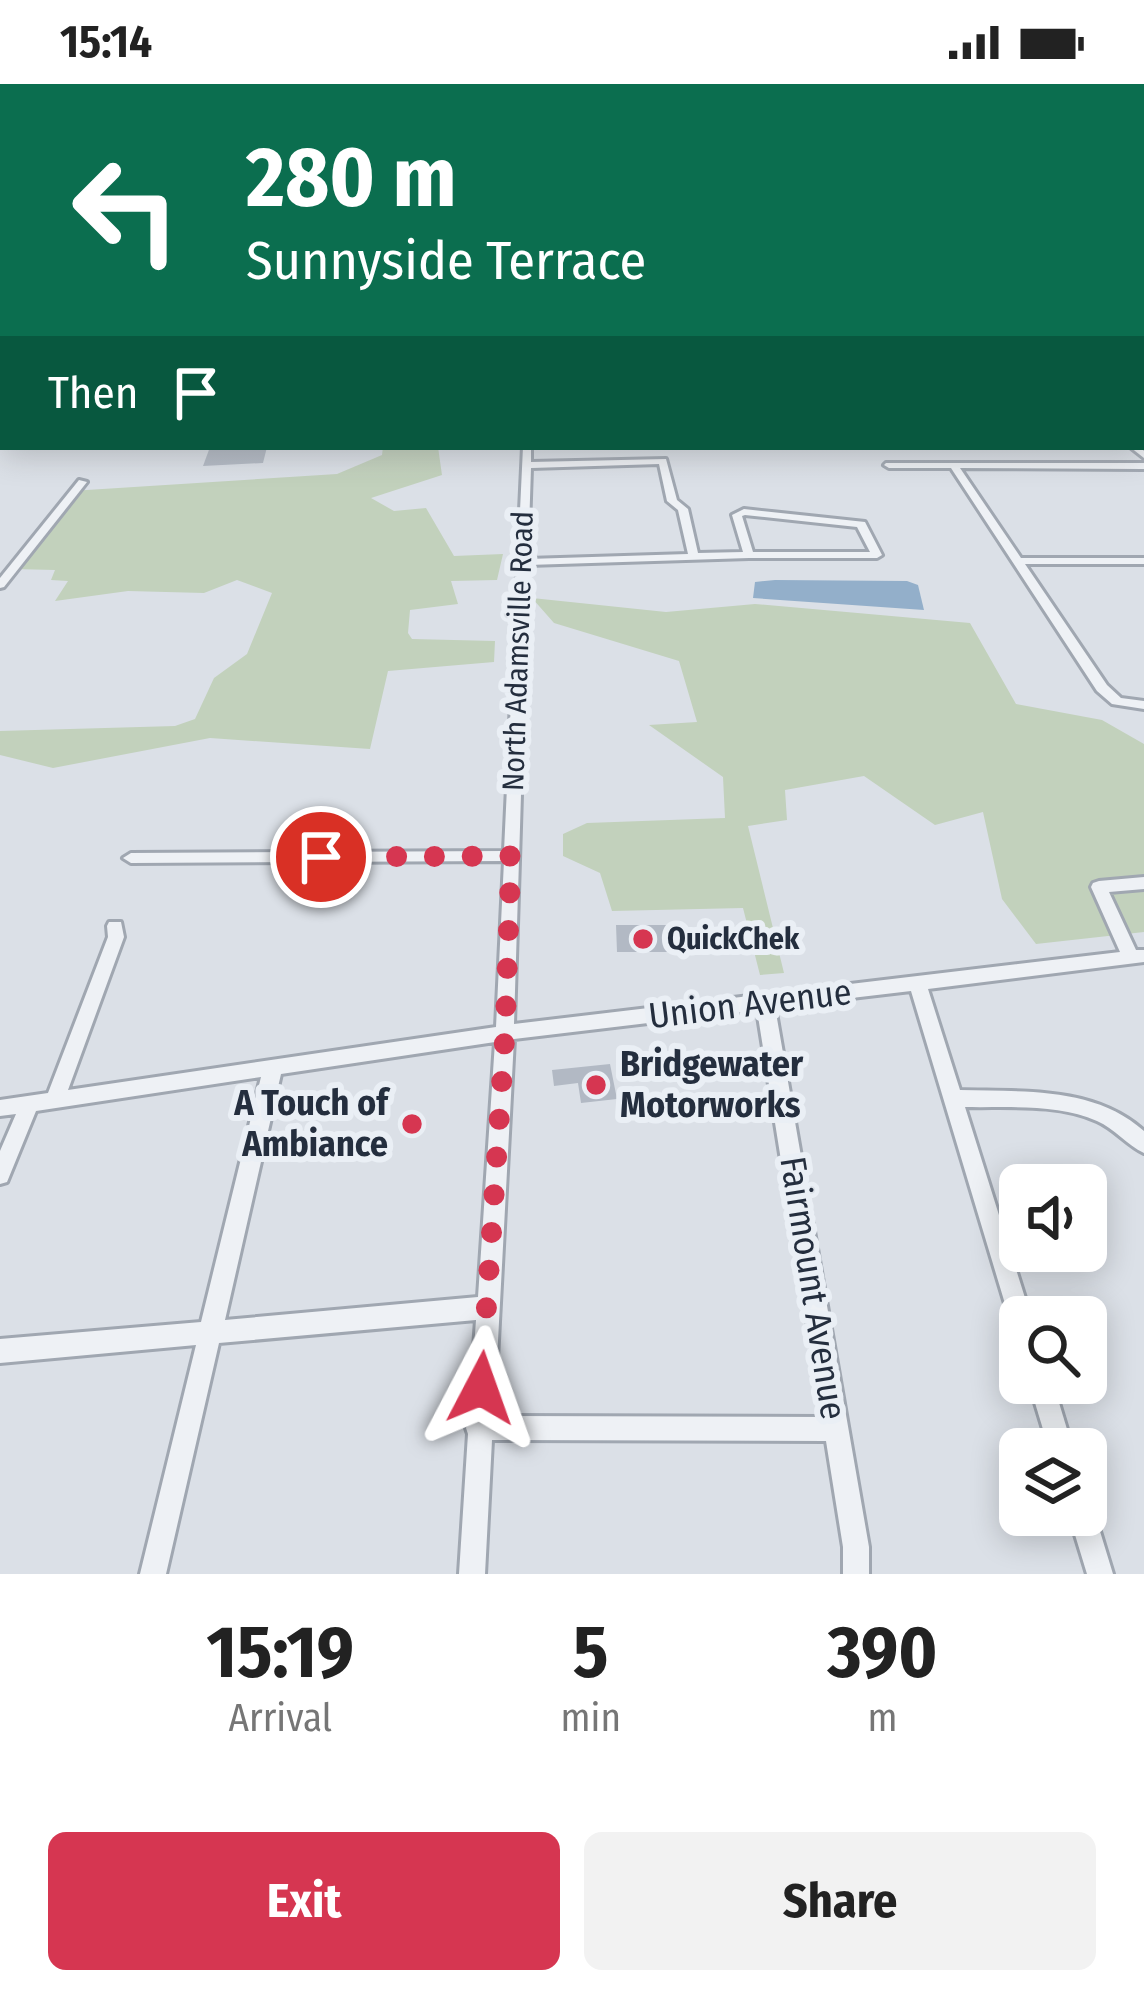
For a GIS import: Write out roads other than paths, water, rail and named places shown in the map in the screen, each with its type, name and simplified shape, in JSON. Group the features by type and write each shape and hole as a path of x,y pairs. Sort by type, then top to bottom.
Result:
{"street":[{"name":"North Adamsville Road","path":"472,1574 505,1033 526,450"},
{"path":"525,465 663,461 672,501 683,509 694,557"},
{"path":"889,465 1144,466"},
{"path":"954,466 1102,688 1117,701 1144,705"},
{"path":"0,585 82,482"},
{"path":"522,562 877,555 861,524 744,512 737,515 749,555"},
{"path":"1017,562 1144,561"},
{"path":"131,858 511,856"},
{"path":"1138,957 1099,887 1144,883"},
{"path":"55,1100 116,938 115,926"},
{"name":"Union Avenue","path":"0,1108 505,1033 1138,957"},
{"path":"918,983 1013,1296"},
{"name":"Fairmount Avenue","path":"765,1002 856,1547 856,1574"},
{"path":"153,1574 273,1067"},
{"path":"952,1098 1087,1106 1125,1123 1144,1144"},
{"path":"0,1175 30,1103"},
{"path":"0,1351 486,1308"},
{"path":"478,1428 836,1429"},
{"path":"1088,1536 1100,1574"}],"water":[{"path":"907,581 918,585 924,610 753,598 755,582"}],"place":[{"name":"QuickChek","path":"643,939"},
{"name":"Bridgewater Motorworks","path":"596,1085"},
{"name":"A Touch of Ambiance","path":"412,1124"}]}
